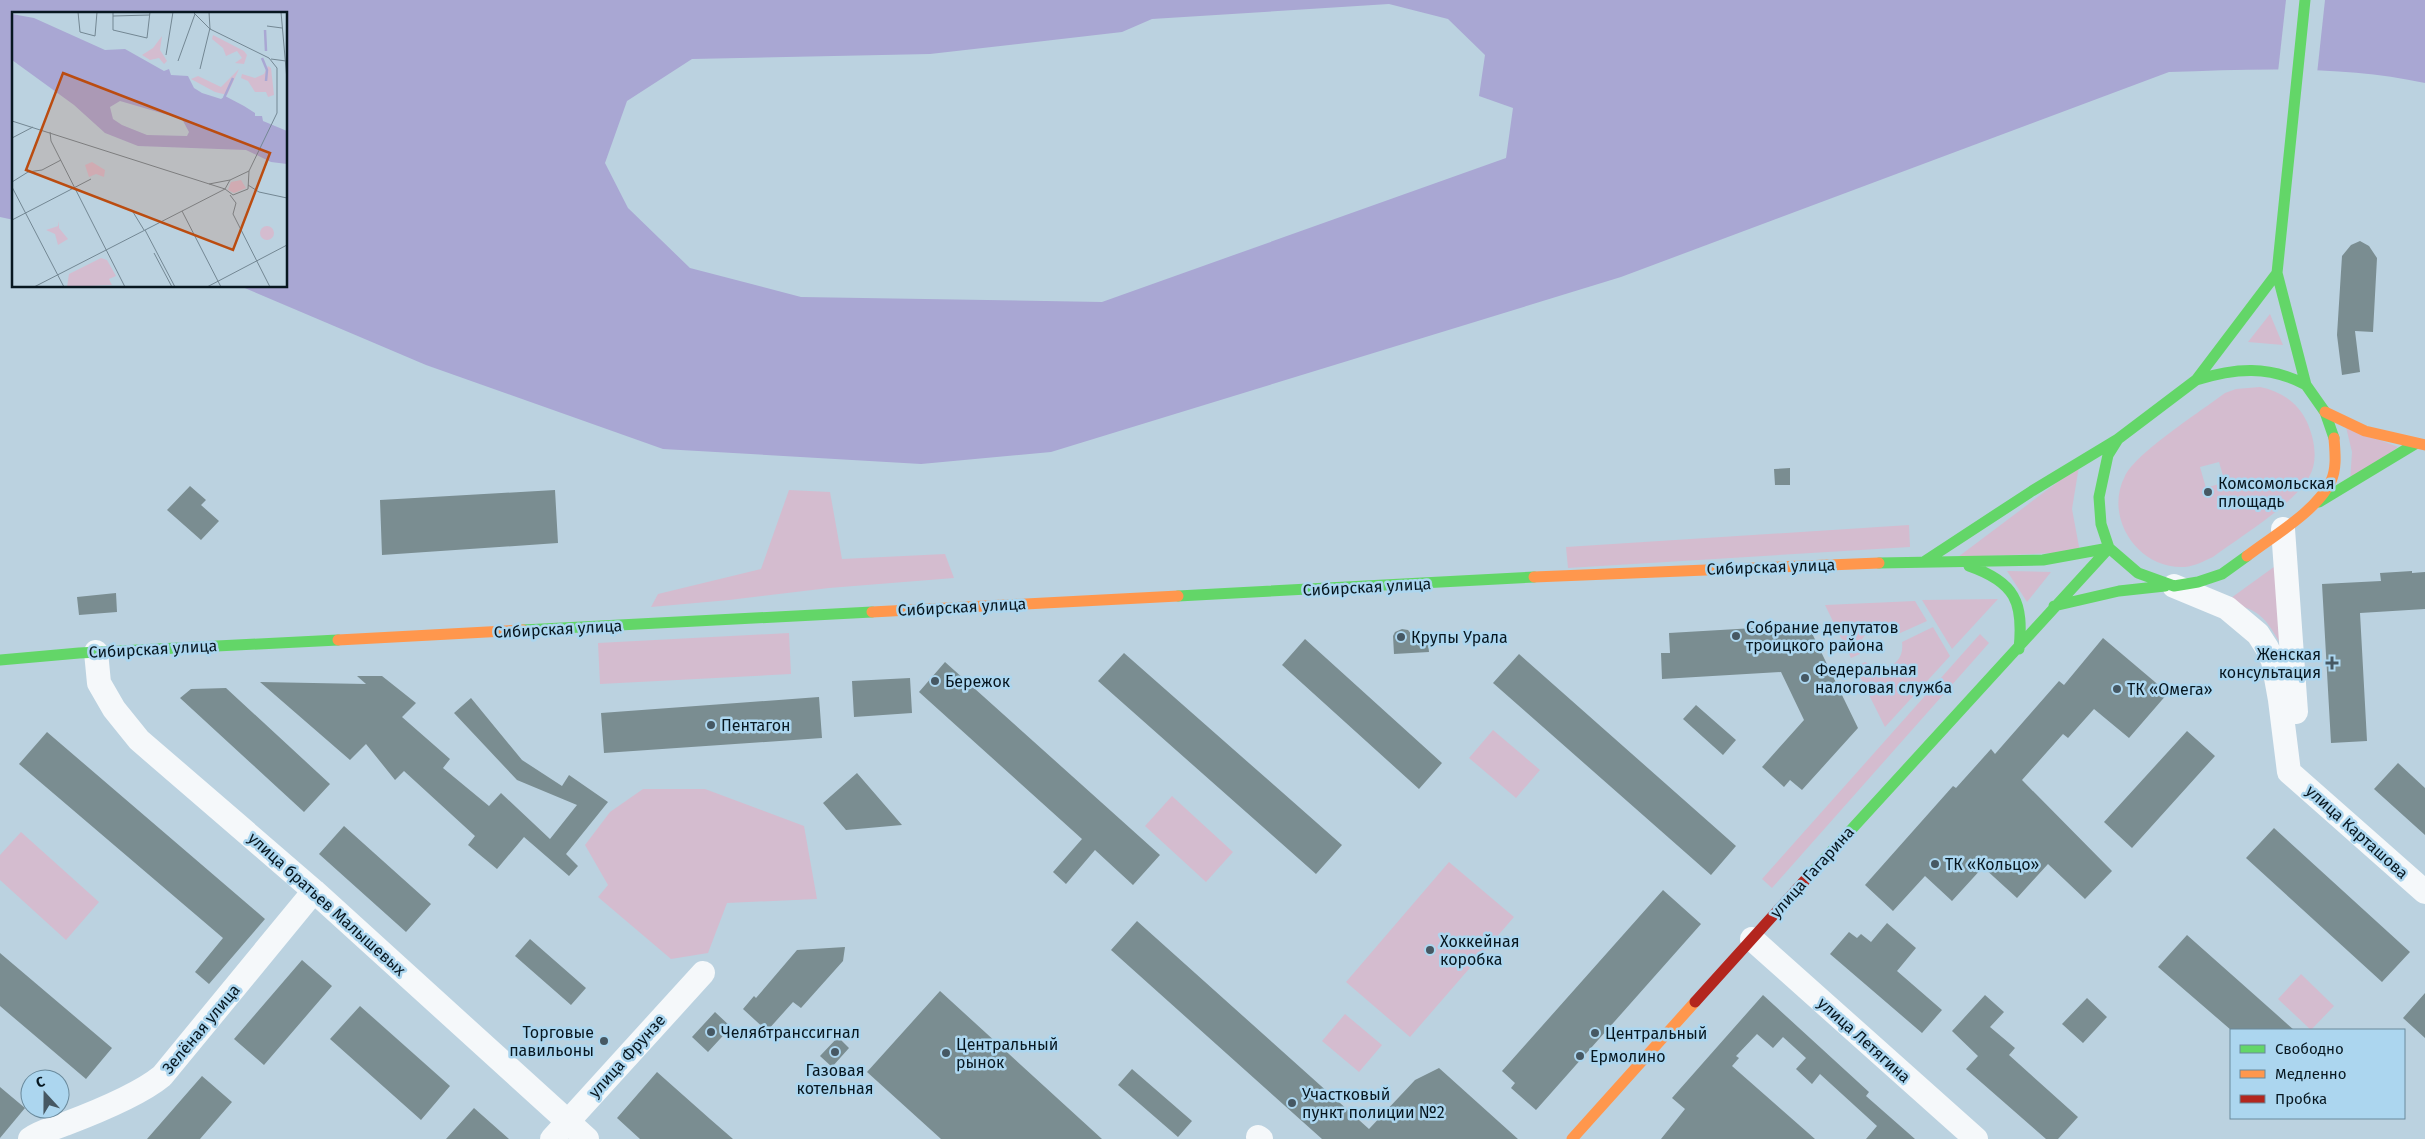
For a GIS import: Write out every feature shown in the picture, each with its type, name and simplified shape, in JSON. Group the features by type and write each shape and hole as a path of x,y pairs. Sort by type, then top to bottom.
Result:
{"street":[{"path":"2305,0 2277,273 2306,385 2325,412 2333,432 2336,457 2332,480 2316,504"},
{"path":"1925,562 2032,491 2118,439 2196,380 2277,273"},
{"path":"2196,380 2218,373 2246,368 2261,368 2292,376 2306,385"},
{"path":"2325,412 2364,432 2420,445"},
{"path":"2118,439 2108,455 2099,497 2102,524 2109,548 2138,573 2227,608 2258,634 2273,661 2294,776"},
{"path":"2054,606 2119,591 2198,582 2222,574 2316,504 2420,445"},
{"path":"2283,529 2294,776"},
{"name":"Сибирская улица","path":"0,660 96,652 1537,577 1925,562 2043,560 2109,548"},
{"name":"улица Гагарина","path":"1572,1139 2019,649 2054,606 2109,548"},
{"name":"Сибирская улица","path":"1958,562 1985,571 2004,581 2013,594 2020,612 2022,629 2019,649"},
{"name":"улица братьев Малышевых","path":"96,652 99,682 114,709 139,740 314,891 560,1130 587,1139"},
{"name":"улица Карташова","path":"2294,776 2425,892"},
{"name":"Зелёная улица","path":"30,1139 38,1133 65,1125 142,1090 162,1076 314,891"},
{"name":"улица Летягина","path":"1752,940 1976,1139"},
{"name":"улица Фрунзе","path":"560,1130 702,973"}],"shaded area":[{"path":"2270,314 2283,345 2248,342"},
{"path":"2260,387 2275,391 2288,398 2299,409 2312,435 2315,456 2309,477 2301,488 2279,509 2213,557 2185,567 2168,566 2153,560 2140,551 2122,524 2119,492 2125,476 2132,466 2155,444 2225,393 2236,389","holes":["2219,462 2225,482 2206,488 2200,467"]},
{"path":"2346,427 2398,447 2350,482 2352,452"},
{"path":"2079,466 2072,509 2080,552 1958,557"},
{"path":"789,490 830,492 842,559 945,554 954,578 829,588 651,607 658,594 761,569"},
{"path":"1909,525 1910,547 1568,568 1566,547"},
{"path":"2278,564 2280,643 2264,619 2258,614 2244,607 2224,603"},
{"path":"2007,571 2051,572 2027,602"},
{"path":"1998,599 1952,649 1922,600"},
{"path":"1915,601 1927,621 1898,634 1890,629 1875,628 1863,638 1860,645 1860,654 1851,658 1825,605"},
{"path":"1933,627 1950,656 1885,727 1855,667 1865,662 1882,670 1887,668 1898,660 1902,652 1902,642"},
{"path":"789,633 791,674 600,684 598,643"},
{"path":"1980,634 1989,643 1772,888 1762,879"},
{"path":"1493,730 1540,770 1516,798 1469,758"},
{"path":"643,789 705,789 804,826 817,899 727,903 708,953 671,959 598,897 608,885 585,845 610,812"},
{"path":"1172,796 1233,852 1206,882 1145,826"},
{"path":"21,832 99,902 66,940 0,880 0,855"},
{"name":"Хоккейная коробка","path":"1449,862 1514,917 1410,1037 1346,982"},
{"path":"2301,974 2334,1006 2310,1029 2278,999"},
{"path":"1345,1014 1382,1045 1359,1072 1322,1041"}],"water":[{"path":"0,0 2425,0 2425,83 2394,77 2330,71 2265,69 2169,72 1621,277 1051,452 921,464 663,449 426,365 245,288 288,288 288,12 12,12 12,220 0,217","holes":["1389,4 1448,19 1485,55 1479,96 1513,108 1506,158 1102,302 801,297 690,268 628,208 605,163 627,101 692,59 930,54 1122,32 1152,19"]}],"pier":[{"path":"2286,0 2325,0 2317,74 2278,72"}],"building":[{"path":"2360,241 2369,246 2377,258 2373,332 2355,331 2360,372 2342,375 2337,335 2342,256 2351,245"},
{"path":"1790,468 1790,485 1775,485 1774,469"},
{"path":"190,486 206,500 201,505 219,521 201,540 167,510"},
{"path":"555,490 558,543 382,555 380,500"},
{"path":"2412,571 2412,573 2425,572 2425,609 2360,613 2367,741 2331,743 2322,584 2381,581 2380,573"},
{"path":"116,593 117,612 79,615 77,597"},
{"path":"1808,625 1858,728 1802,790 1790,780 1784,787 1762,767 1804,720 1781,672 1662,679 1661,653 1670,653 1669,633"},
{"path":"1402,629 1408,630 1412,635 1427,633 1429,652 1394,654 1393,636 1395,632"},
{"path":"2103,638 2168,693 2129,738 2094,709 2068,738 2063,734 2022,780 2112,871 2085,899 2048,864 2017,898 1983,867 1952,901 1925,876 1893,911 1865,885 1953,786 1956,788 1991,749 1995,754 2059,681 2064,685"},
{"path":"1305,639 1442,763 1419,789 1282,665"},
{"path":"1124,653 1342,845 1316,874 1098,681"},
{"path":"1519,654 1736,846 1711,875 1493,683"},
{"path":"945,662 1160,855 1133,885 1095,850 1066,884 1053,872 1082,839 919,692"},
{"path":"357,676 382,676 416,703 402,717 450,759 443,768 489,806 501,793 550,839 577,805 517,780 454,713 471,698 522,760 562,786 569,775 608,802 566,854 578,866 569,876 524,837 497,869 468,845 475,836 404,771 395,780 366,744 350,760 260,682 366,684"},
{"path":"910,678 912,713 854,717 852,681"},
{"path":"226,688 330,784 304,812 180,698 191,689"},
{"name":"Пентагон","path":"819,697 822,738 604,753 601,713"},
{"path":"1696,705 1736,740 1723,755 1683,719"},
{"path":"2187,731 2215,756 2132,848 2104,822"},
{"path":"47,732 265,919 209,984 195,972 223,938 19,764"},
{"path":"2398,763 2425,788 2425,835 2374,789"},
{"path":"857,773 902,825 846,830 823,803"},
{"path":"344,826 431,904 406,932 319,854"},
{"path":"2274,828 2410,952 2382,982 2246,858"},
{"path":"1663,890 1701,924 1536,1110 1511,1088 1515,1083 1502,1071"},
{"path":"1137,921 1369,1129 1415,1080 1439,1068 1518,1139 1322,1139 1111,950"},
{"path":"1887,923 1916,948 1897,971 1942,1010 1922,1033 1830,954 1849,932 1857,938 1861,934 1871,942"},
{"path":"2187,935 2293,1029 2230,1029 2158,967"},
{"path":"530,939 586,988 571,1005 515,956"},
{"path":"845,947 843,961 801,1008 793,1002 767,1031 743,1009 754,996 756,998 797,950"},
{"path":"0,953 112,1048 86,1079 0,1006"},
{"path":"302,960 332,986 264,1065 234,1039"},
{"name":"Центральный рынок","path":"940,991 1102,1139 941,1139 867,1072"},
{"path":"2425,993 2425,1038 2403,1018"},
{"path":"1763,995 1869,1092 1866,1096 1915,1139 1866,1139 1877,1126 1820,1074 1812,1084 1796,1069 1806,1058 1783,1037 1773,1048 1757,1034 1736,1056 1739,1058 1732,1066 1815,1139 1661,1139 1685,1109 1672,1098"},
{"path":"1985,995 2004,1012 1990,1027 2015,1048 2009,1055 2078,1117 2058,1139 2046,1139 1966,1069 1978,1056 1952,1031"},
{"path":"2087,998 2107,1017 2083,1043 2062,1024"},
{"path":"360,1006 450,1086 421,1120 330,1039"},
{"name":"Челябтранссигнал","path":"715,1012 731,1027 708,1052 692,1037"},
{"name":"Газовая котельная","path":"838,1037 849,1048 832,1067 820,1056"},
{"path":"1132,1069 1192,1121 1178,1137 1118,1085"},
{"path":"657,1072 733,1139 640,1139 617,1118"},
{"path":"202,1076 232,1102 200,1139 147,1139"},
{"path":"0,1087 20,1104 20,1114 0,1138"},
{"path":"474,1108 509,1139 446,1139"}],"traffic: fast":[{"path":"2305,0 2277,273 2306,385 2325,412 2334,438"},
{"path":"2247,556 2222,574 2198,582 2174,586 2138,573 2109,548 2101,524 2099,497 2108,455 2118,439 2196,380 2277,273"},
{"path":"2196,380 2224,373 2252,370 2279,374 2306,385"},
{"path":"1925,561 2032,491 2118,439"},
{"path":"2319,502 2415,444"},
{"path":"1879,563 2043,560 2109,548"},
{"path":"1807,878 2109,548"},
{"path":"1969,566 1997,579 2013,596 2018,606 2020,618 2019,649"},
{"path":"1178,596 1534,577"},
{"path":"2054,606 2119,591 2165,586"},
{"path":"523,630 872,612"},
{"path":"0,660 79,653 338,640"}],"traffic: slow":[{"path":"2325,412 2365,431 2425,445"},
{"path":"2247,556 2305,513 2324,492 2331,481 2334,471 2334,438"},
{"path":"1534,577 1879,563"},
{"path":"872,612 1178,596"},
{"path":"338,640 523,630"},
{"path":"1572,1139 1695,1002"}],"traffic: jam":[{"path":"1695,1002 1807,878"}],"place":[{"name":"Комсомольская площадь","path":"2208,492"},
{"name":"Собрание депутатов троицкого района","path":"1736,636"},
{"name":"Крупы Урала","path":"1401,637"},
{"name":"Женская консультация","path":"2332,663"},
{"name":"Федеральная налоговая служба","path":"1805,678"},
{"name":"Бережок","path":"935,681"},
{"name":"ТК «Омега»","path":"2117,689"},
{"name":"Пентагон","path":"711,725"},
{"name":"ТК «Кольцо»","path":"1935,864"},
{"name":"Хоккейная коробка","path":"1430,950"},
{"name":"Челябтранссигнал","path":"711,1032"},
{"name":"Центральный","path":"1595,1033"},
{"name":"Торговые павильоны","path":"604,1041"},
{"name":"Газовая котельная","path":"835,1052"},
{"name":"Центральный рынок","path":"946,1053"},
{"name":"Ермолино","path":"1580,1056"},
{"name":"Участковый пункт полиции №2","path":"1292,1103"}]}
